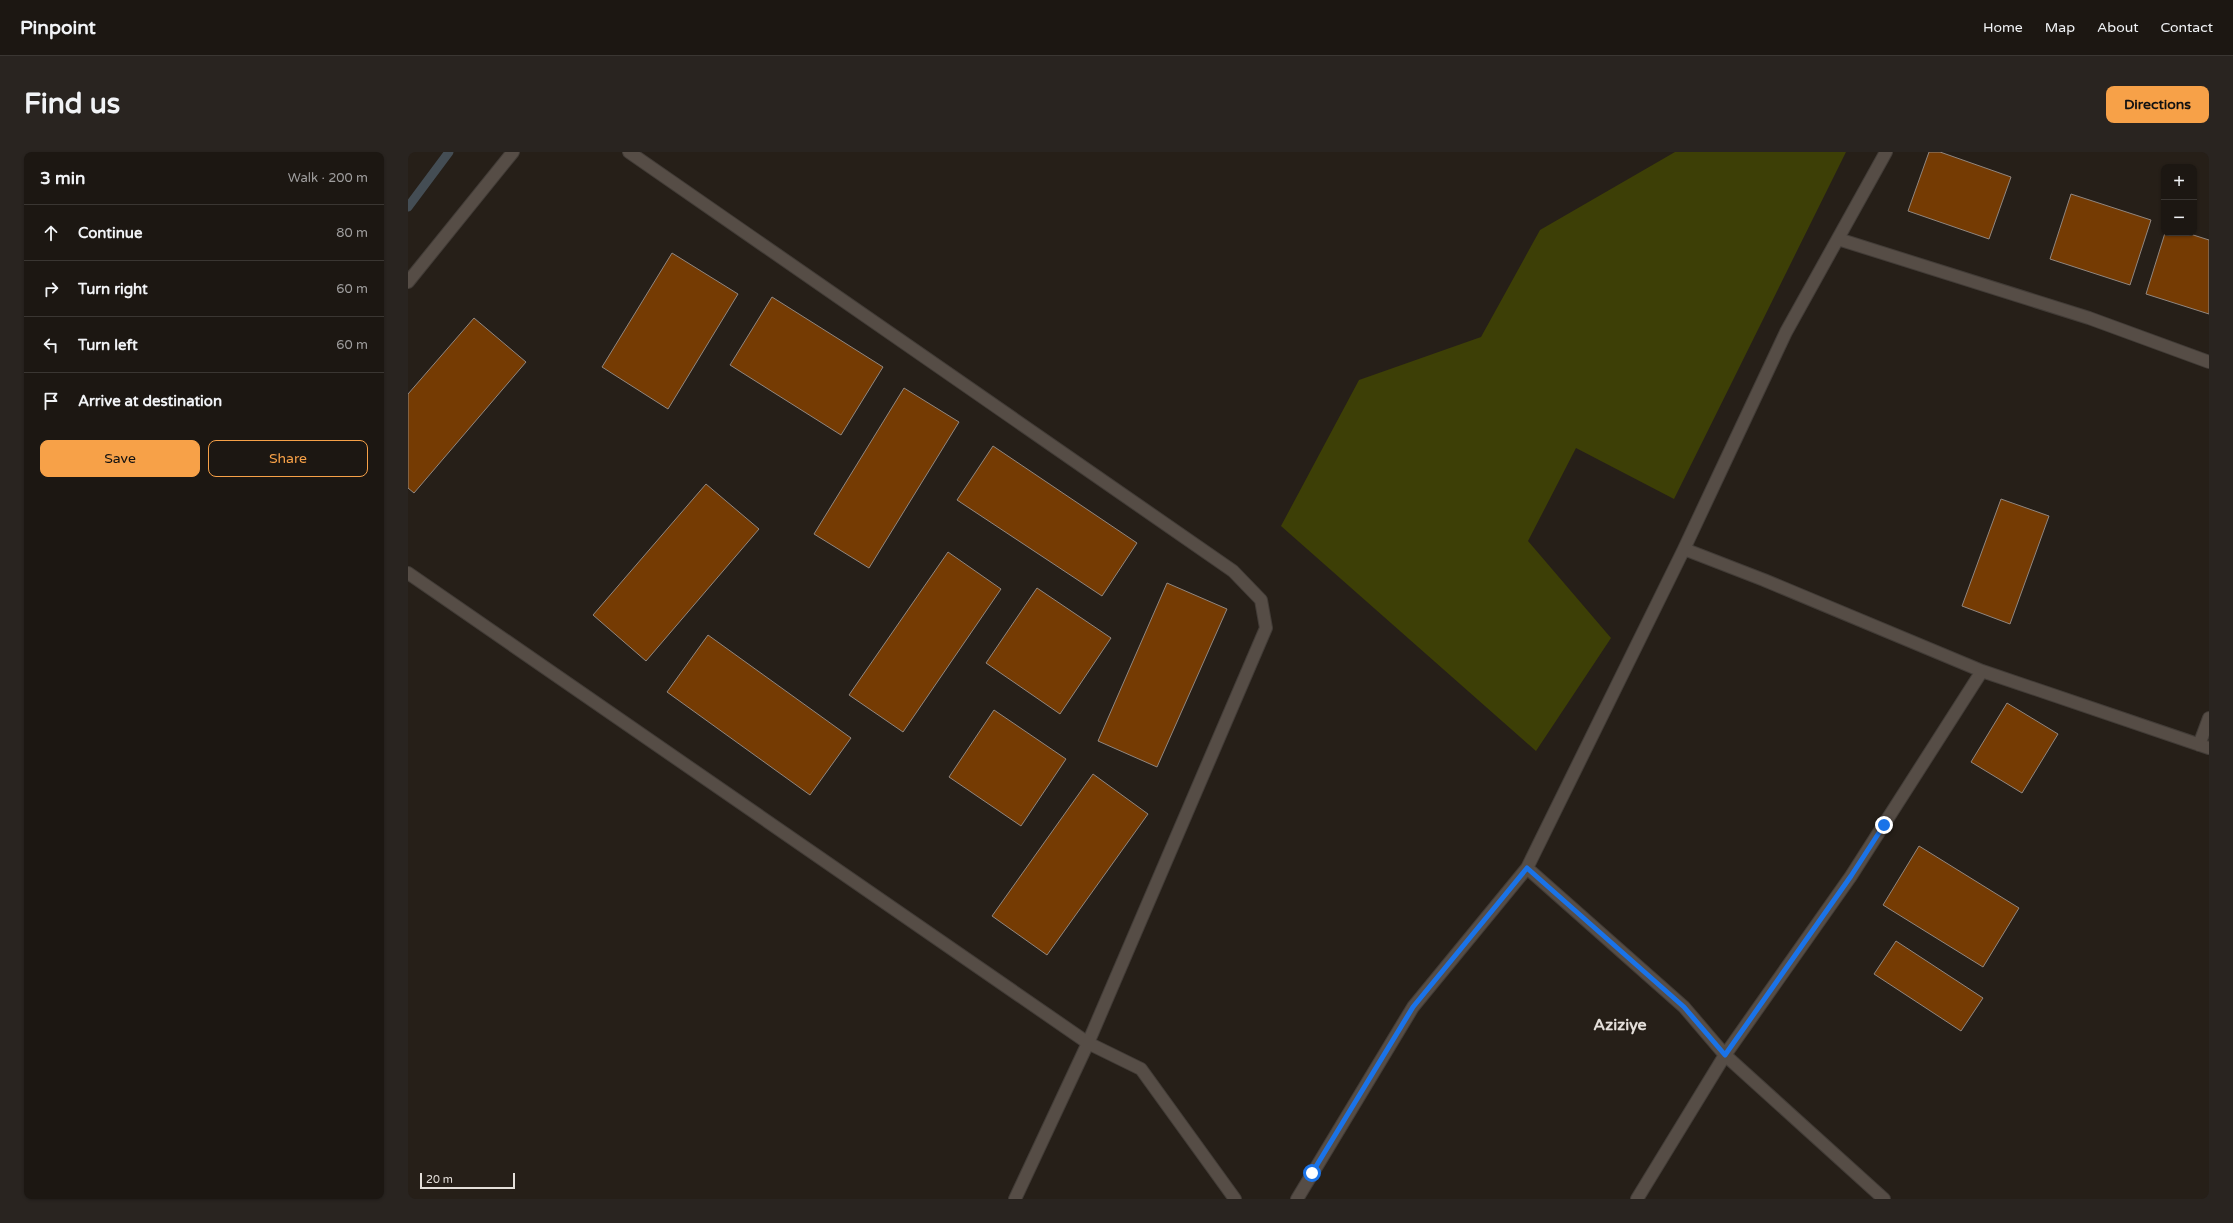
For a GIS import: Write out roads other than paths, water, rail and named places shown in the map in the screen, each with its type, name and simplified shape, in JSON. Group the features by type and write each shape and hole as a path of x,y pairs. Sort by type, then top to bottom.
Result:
{"street":[{"path":"408,282 513,152"},
{"path":"629,152 1233,571 1261,600 1266,628 1088,1043 1015,1199"},
{"path":"1297,1199 1413,1007 1527,868 1684,549 1786,332 1886,152"},
{"path":"1838,239 2089,318 2209,362"},
{"path":"1684,549 1764,580 1982,671 2204,747 2209,718"},
{"path":"408,573 1088,1043 1141,1069 1235,1199"},
{"path":"1637,1199 1725,1055 1851,876 1982,671"},
{"path":"1527,868 1684,1007 1725,1055 1884,1199"}],"waterway":[{"path":"408,207 449,152"}],"district":[{"name":"Aziziye","path":"1620,1024"}]}
